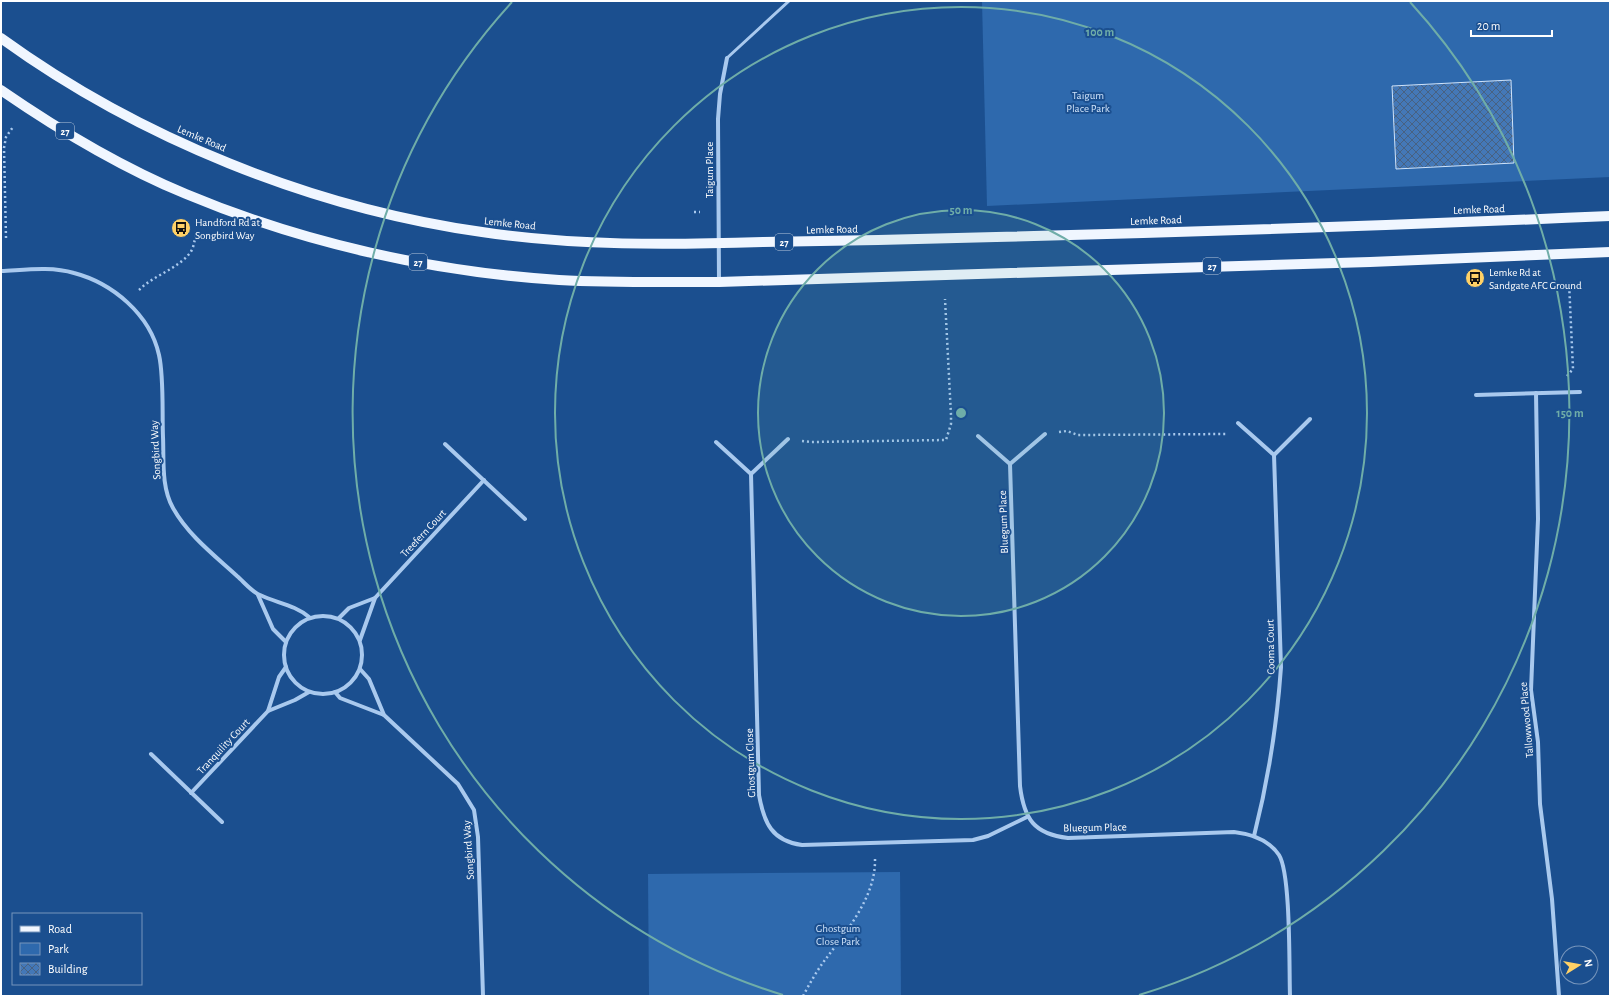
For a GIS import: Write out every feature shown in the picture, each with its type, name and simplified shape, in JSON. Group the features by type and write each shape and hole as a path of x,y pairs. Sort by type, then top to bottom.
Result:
{"main road":[{"name":"Lemke Road","path":"1,38 89,95 189,146 278,181 346,203 419,221 483,232 603,242 718,243 1040,236 1610,216"},
{"name":"27","path":"1,90 77,139 132,168 179,191 247,218 315,238 413,261 487,273 559,280 719,282 1370,262 1610,252"}],"street":[{"name":"Taigum Place","path":"719,282 718,118 720,94 727,58"},
{"name":"Songbird Way","path":"1,271 57,270 73,272 108,288 128,302 142,317 150,331 160,356 164,478 172,506 182,524 258,595 302,611 309,617"},
{"path":"1476,395 1580,392"},
{"name":"Tallowwood Place","path":"1536,393 1538,519 1532,709 1538,742 1540,804 1552,899 1559,996"},
{"path":"1238,423 1274,455 1310,419"},
{"path":"978,436 1010,464 1045,434"},
{"path":"716,442 751,474 788,439"},
{"path":"445,444 525,519"},
{"name":"Cooma Court","path":"1254,836 1264,795 1279,702 1280,681 1274,455"},
{"name":"Bluegum Place","path":"1010,464 1020,786 1027,817 1040,830 1047,834 1068,838 1222,832 1254,836 1272,847 1283,865 1286,878 1290,996"},
{"name":"Ghostgum Close","path":"751,474 759,795 761,808 772,832 791,844 875,844 973,840 988,836 1027,817"},
{"name":"Treefern Court","path":"360,640 375,598 484,480"},
{"name":"Songbird Way","path":"258,595 273,629 286,642"},
{"name":"Treefern Court","path":"339,618 350,608 375,598"},
{"path":"329,615 339,618 355,631 360,640 362,660 360,670 354,680 346,687 335,692 322,694 309,692 299,686 291,678 286,667 284,655 286,642 291,632 299,623 309,617 329,615"},
{"name":"Tranquility Court","path":"268,711 279,677 286,667"},
{"name":"Songbird Way","path":"360,670 369,679 384,715"},
{"name":"Tranquility Court","path":"191,793 268,711 295,700 309,692"},
{"name":"Songbird Way","path":"335,692 340,698 384,715 458,784 474,810 478,837 483,996"},
{"path":"151,754 222,822"}],"lane":[{"path":"727,58 789,1"}],"path":[{"path":"6,238 4,148 6,137 13,127"},
{"path":"694,212 700,212"},
{"path":"139,290 154,277 168,272 191,252 196,232"},
{"path":"1552,393 1573,369 1569,282"},
{"path":"788,439 811,442 946,440 951,424 951,415 945,299"},
{"path":"1045,434 1067,431 1078,435 1226,434 1238,423"},
{"path":"803,996 822,965 843,937 869,891 876,869 875,844"}],"green space":[{"name":"Taigum Place Park","path":"982,1 1610,1 1610,177 987,206"},
{"name":"Ghostgum Close Park","path":"900,872 901,996 649,996 648,874"}],"building":[{"path":"1511,80 1514,163 1396,169 1392,86"}],"place":[{"name":"Handford Rd at Songbird Way","path":"181,228"},
{"name":"Lemke Rd at Sandgate AFC Ground","path":"1475,278"}]}
